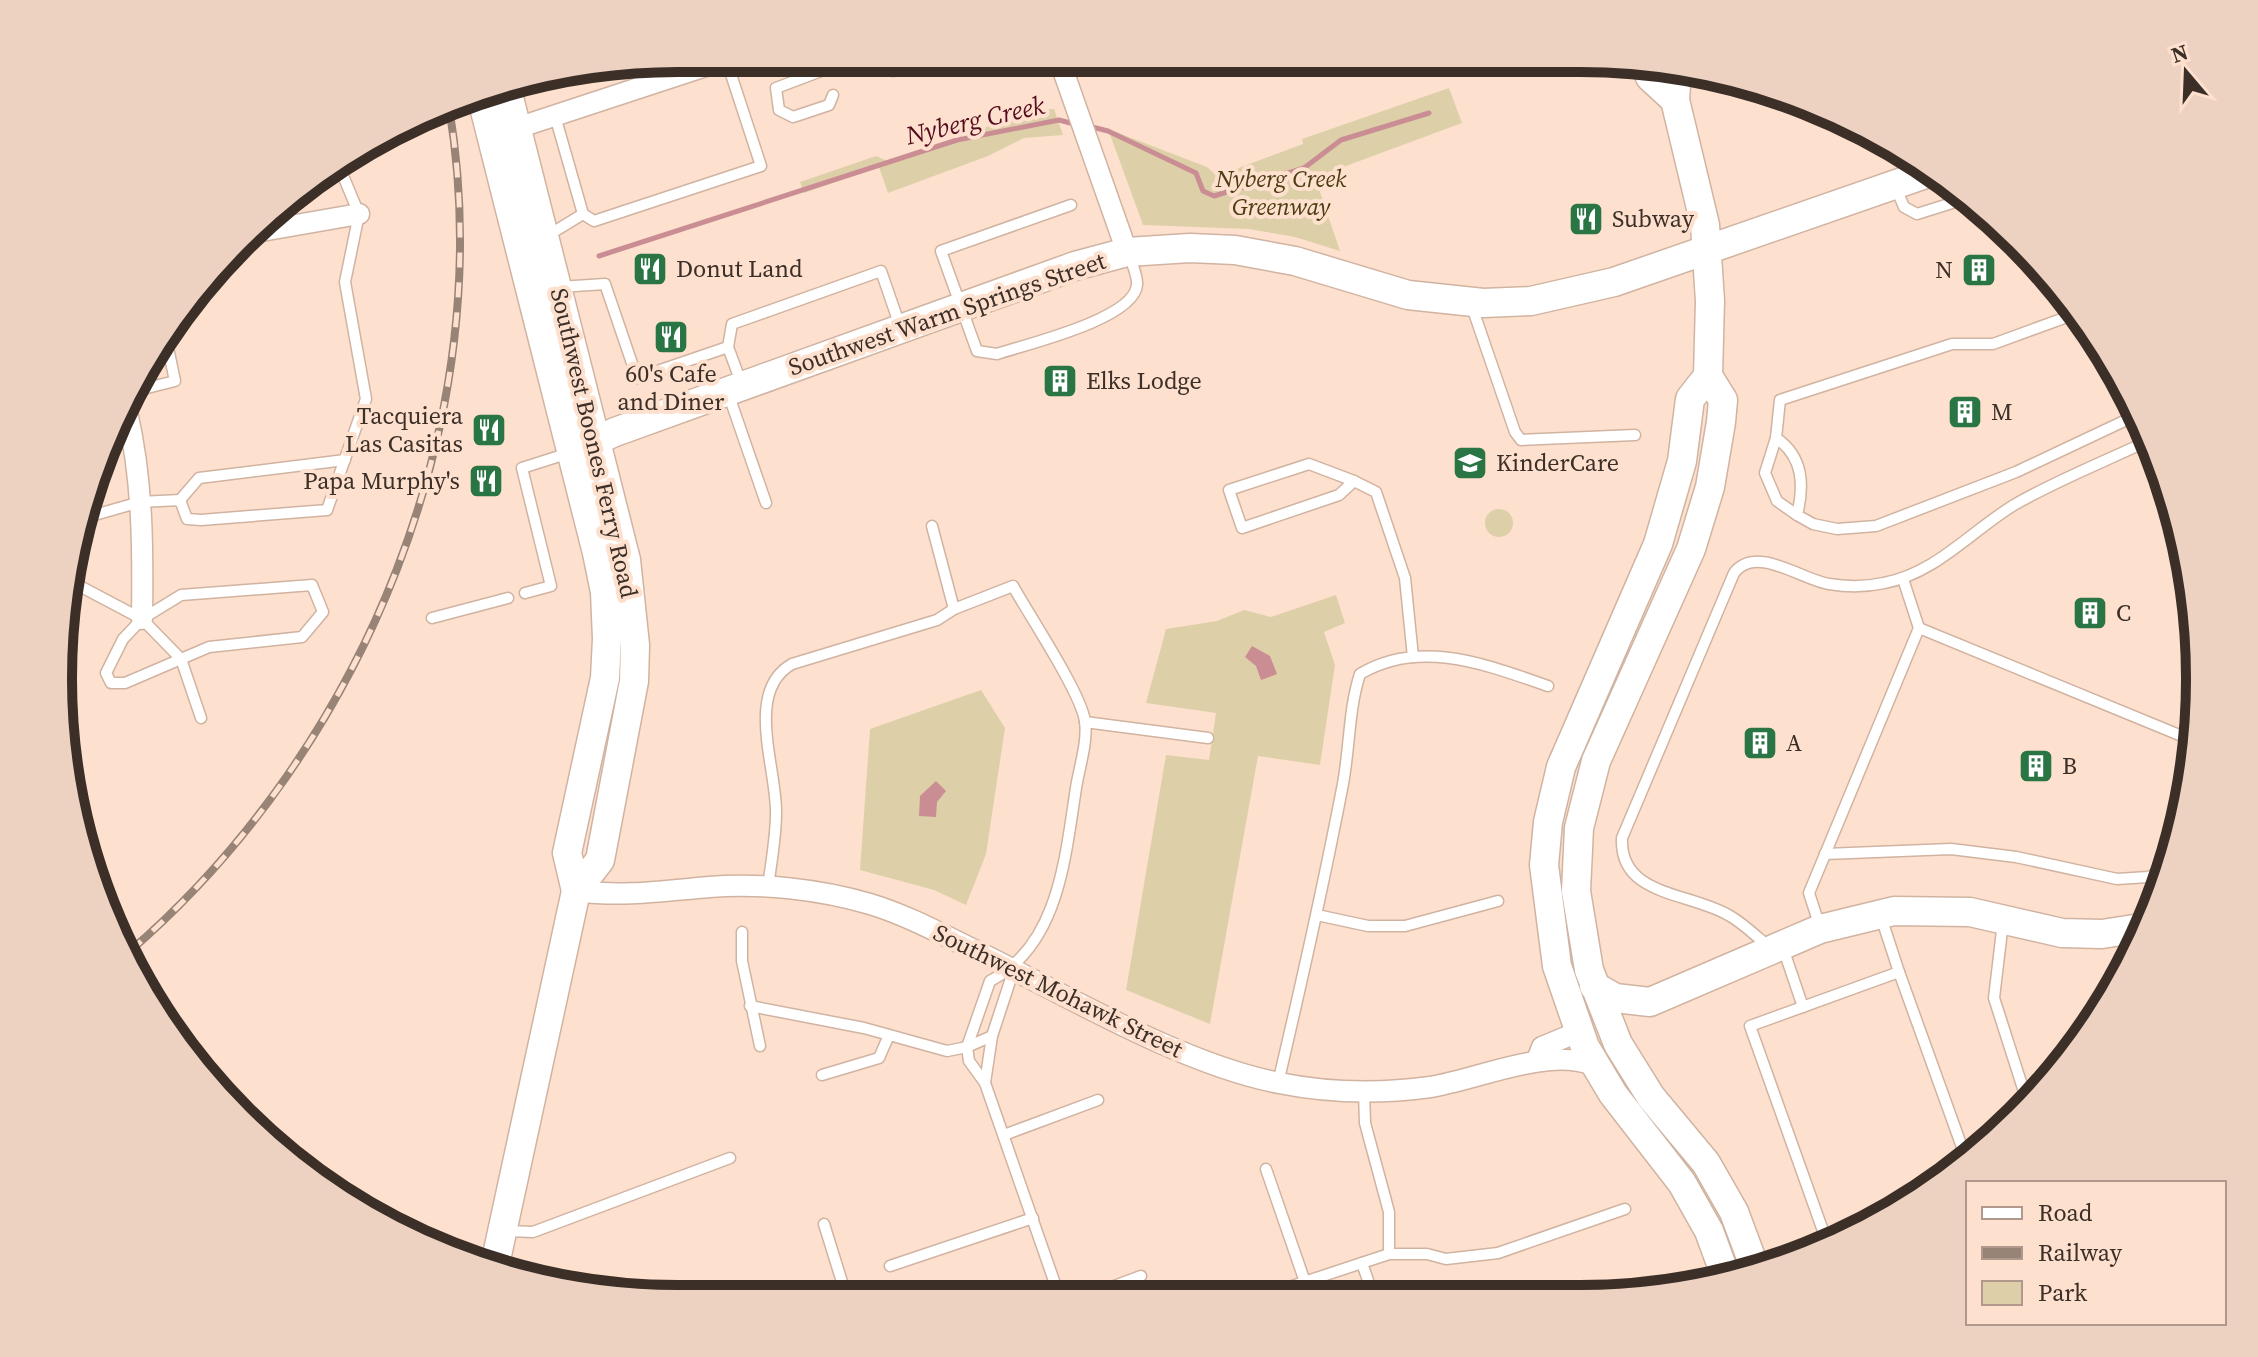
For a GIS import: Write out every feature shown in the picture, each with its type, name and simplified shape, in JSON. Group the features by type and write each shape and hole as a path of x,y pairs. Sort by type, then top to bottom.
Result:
{"street":[{"path":"517,128 683,72"},
{"path":"1064,72 1127,252"},
{"path":"1650,76 1675,100"},
{"path":"1676,80 1675,100 1705,225 1710,301 1708,376 1723,400 1716,455 1701,518 1666,607 1607,729 1586,793 1579,828 1576,891 1594,986 1612,1029 1638,1078 1711,1172 1734,1212 1752,1259"},
{"name":"Southwest Boones Ferry Road","path":"509,97 557,287 582,447"},
{"name":"Southwest Boones Ferry Road","path":"484,104 582,447 626,560 635,663 626,731 600,860 576,891 497,1257"},
{"name":"Southwest Warm Springs Street","path":"582,447 901,328 1075,266 1127,252 1190,248 1254,253 1295,261 1408,295 1471,302 1518,302 1614,282 1919,176"},
{"path":"272,229 359,214"},
{"path":"1708,376 1690,399 1682,461 1658,544 1573,735 1552,804 1544,865 1546,895 1561,979 1578,1032 1593,1065 1682,1183 1709,1231 1722,1267"},
{"path":"129,422 135,448 144,539 142,619"},
{"name":"Southwest Mohawk Street","path":"576,891 634,896 712,887 768,887 869,904 1014,969 1176,1049 1278,1083 1364,1091 1465,1081 1537,1060 1549,1063 1577,1059 1593,1065"},
{"path":"1594,986 1615,998 1650,1002 1820,929 1880,913 1933,910 2004,920 2062,933 2102,934 2131,929"},
{"path":"1561,979 1579,995 1599,1027 1612,1029 1645,1016 1650,1002"},
{"name":"Southwest Mohawk Street","path":"1537,1060 1542,1047 1578,1032"}],"lane":[{"path":"555,116 583,214 594,221 761,166 723,72"},
{"path":"823,72 776,88 779,110 793,117 829,105 833,95"},
{"path":"342,174 359,214 345,282 366,399 345,460 327,510 201,520 187,519 180,500 187,487 199,478 345,460"},
{"path":"1894,184 1910,213 1928,212 1955,202"},
{"path":"1071,205 941,251 977,351 997,354 1116,313 1132,298 1137,285 1127,252"},
{"path":"545,237 583,214"},
{"path":"288,215 290,226"},
{"path":"766,503 735,389 728,347 732,324 881,271 901,328"},
{"path":"557,287 605,284 637,378 728,347"},
{"path":"1471,302 1515,432 1521,440 1635,435"},
{"path":"2067,317 1993,344 1952,344 1780,400 1776,438 1765,473 1777,501 1813,524 1837,529 1876,526 2016,472 2127,419"},
{"path":"146,388 175,381 169,350"},
{"path":"1776,438 1795,457 1800,471 1803,491 1797,515"},
{"path":"1803,1007 1776,947 1729,915 1637,880 1626,864 1622,838 1739,566 1762,562 1826,584 1850,586 1903,579 1941,559 2014,505 2140,445"},
{"path":"525,593 551,586 522,468 582,447"},
{"path":"1354,481 1339,495 1242,528 1229,490 1309,464 1354,481 1376,492 1405,578 1413,657"},
{"path":"95,515 140,502 180,500"},
{"path":"932,526 954,609"},
{"path":"1820,929 1809,893 1919,628 1903,579"},
{"path":"312,585 323,612 302,637 209,647 125,683 111,683 106,673 123,639 142,619 181,595 312,585"},
{"path":"79,586 142,619 181,659 201,718"},
{"path":"768,887 776,811 768,764 768,695 777,672 792,664 937,620 954,609 1013,586 1080,706 1085,722 1063,870 1049,913 1014,969 992,1036 985,1083"},
{"path":"432,618 508,598"},
{"path":"1919,628 2183,737"},
{"path":"1278,1083 1345,777 1353,695 1360,674 1378,663 1413,657 1467,658 1548,686"},
{"path":"1085,722 1208,738"},
{"path":"1825,854 1951,849 2016,857 2117,879 2153,875"},
{"path":"1317,915 1368,926 1405,926 1498,901"},
{"path":"1880,913 1962,1148"},
{"path":"2004,920 1994,998 2024,1090"},
{"path":"742,932 742,961 760,1046"},
{"path":"1014,969 990,981 967,1047 969,1061 985,1083 1056,1285"},
{"path":"1824,1233 1750,1026 1899,972"},
{"path":"750,1006 889,1035 947,1051 967,1047 992,1036"},
{"path":"822,1075 879,1058 889,1035"},
{"path":"1364,1091 1365,1123 1389,1212 1389,1254"},
{"path":"1004,1135 1098,1100"},
{"path":"504,1230 533,1232 730,1158"},
{"path":"1266,1169 1305,1282"},
{"path":"1296,1285 1389,1254 1427,1254 1446,1259 1498,1253 1625,1209"},
{"path":"890,1266 1033,1218"},
{"path":"824,1224 843,1285"},
{"path":"1362,1263 1370,1285"},
{"path":"1117,1285 1141,1276"}],"green space":[{"name":"Nyberg Creek Greenway","path":"1449,88 1462,123 1327,173 1318,186 1340,251 1295,237 1249,229 1143,225 1108,129 1207,167 1217,176 1303,144 1302,139"},
{"path":"1054,109 1063,135 1024,138 988,156 888,193 879,167 804,193 800,182 876,156 890,162 979,131 1017,111"},
{"path":"1499,509 1509,513 1513,523 1509,533 1499,537 1489,533 1485,523 1489,513"},
{"path":"1336,595 1345,623 1324,632 1335,665 1320,765 1258,756 1210,1024 1126,990 1166,755 1209,760 1216,713 1146,703 1166,629 1217,621 1244,610 1271,617"},
{"path":"981,690 1005,728 986,854 966,905 934,890 860,870 870,729"}],"shaded area":[{"path":"1252,646 1270,656 1277,674 1261,680 1256,666 1245,657"},
{"path":"936,781 946,791 937,802 936,817 919,816 920,796"}],"waterway":[{"name":"Nyberg Creek","path":"1088,126 1108,131 1196,173 1203,191 1214,196 1304,168 1341,140 1429,113"},
{"name":"Nyberg Creek","path":"599,256 957,140 1059,120 1074,124"}],"railway":[{"path":"135,946 213,869 286,778 347,677 397,570 433,457 454,341 460,224 450,117"}],"place":[{"name":"Subway","path":"1586,219"},
{"name":"Donut Land","path":"650,269"},
{"name":"N","path":"1979,270"},
{"name":"60's Cafe and Diner","path":"671,337"},
{"name":"Elks Lodge","path":"1060,381"},
{"name":"M","path":"1965,412"},
{"name":"Tacquiera Las Casitas","path":"489,430"},
{"name":"KinderCare","path":"1470,463"},
{"name":"Papa Murphy's","path":"486,481"},
{"name":"C","path":"2090,613"},
{"name":"A","path":"1760,743"},
{"name":"B","path":"2036,766"}]}
